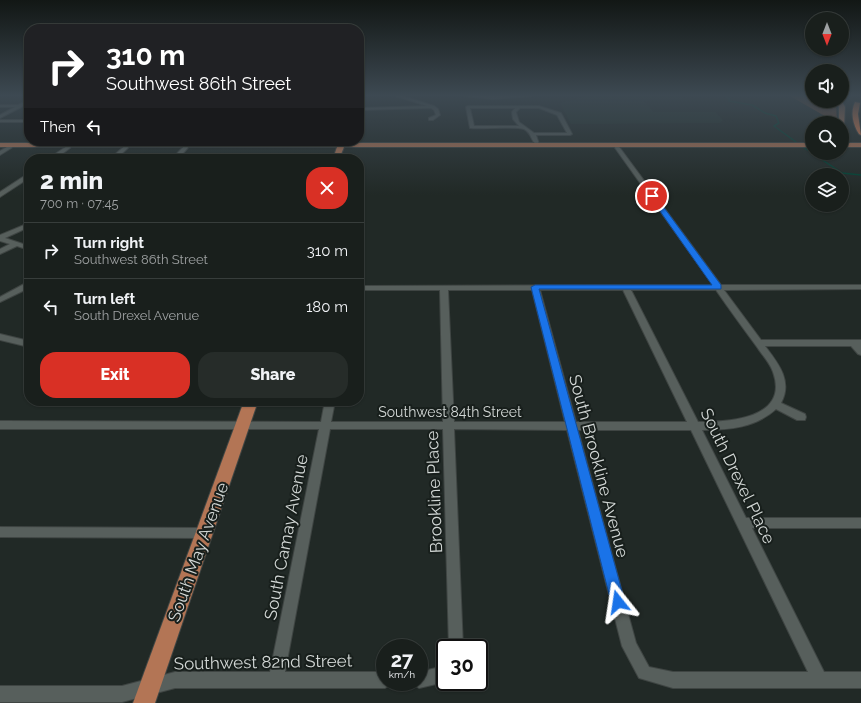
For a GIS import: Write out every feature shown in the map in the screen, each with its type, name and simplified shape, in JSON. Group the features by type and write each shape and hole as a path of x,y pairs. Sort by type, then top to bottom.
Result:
{"main road":[{"path":"364,143 805,145"},
{"path":"0,145 24,144"},
{"path":"849,144 861,145"},
{"name":"South May Avenue","path":"147,695 249,406"}],"street":[{"path":"526,129 533,134 537,144"},
{"path":"533,134 570,134 567,129"},
{"path":"0,153 14,144"},
{"name":"Southwest 84th Street","path":"0,425 726,426 746,422 760,417 774,404 781,390 781,380 776,366 615,144"},
{"path":"58,154 69,146"},
{"path":"119,154 128,146"},
{"path":"180,154 187,146"},
{"path":"0,195 24,178"},
{"path":"0,239 24,227"},
{"path":"0,239 24,246"},
{"path":"0,252 16,244"},
{"name":"Brookline Place","path":"444,287 456,639"},
{"name":"South Brookline Avenue","path":"535,287 629,646 644,673 674,680 820,680"},
{"name":"South Drexel Place","path":"626,287 820,680"},
{"path":"364,288 861,287"},
{"path":"0,300 24,288"},
{"path":"0,337 24,343"},
{"path":"760,343 857,343 861,352"},
{"path":"774,404 801,417"},
{"name":"South Camay Avenue","path":"276,680 329,406"},
{"path":"742,523 861,523"},
{"path":"0,532 205,533"},
{"name":"Southwest 82nd Street","path":"0,694 147,695 175,680 376,680"},
{"path":"820,680 861,680"}],"waterway":[{"path":"778,129 796,142"},
{"path":"803,147 842,173 861,175"}],"route":[{"path":"618,602 535,287 718,287 652,196"}]}
